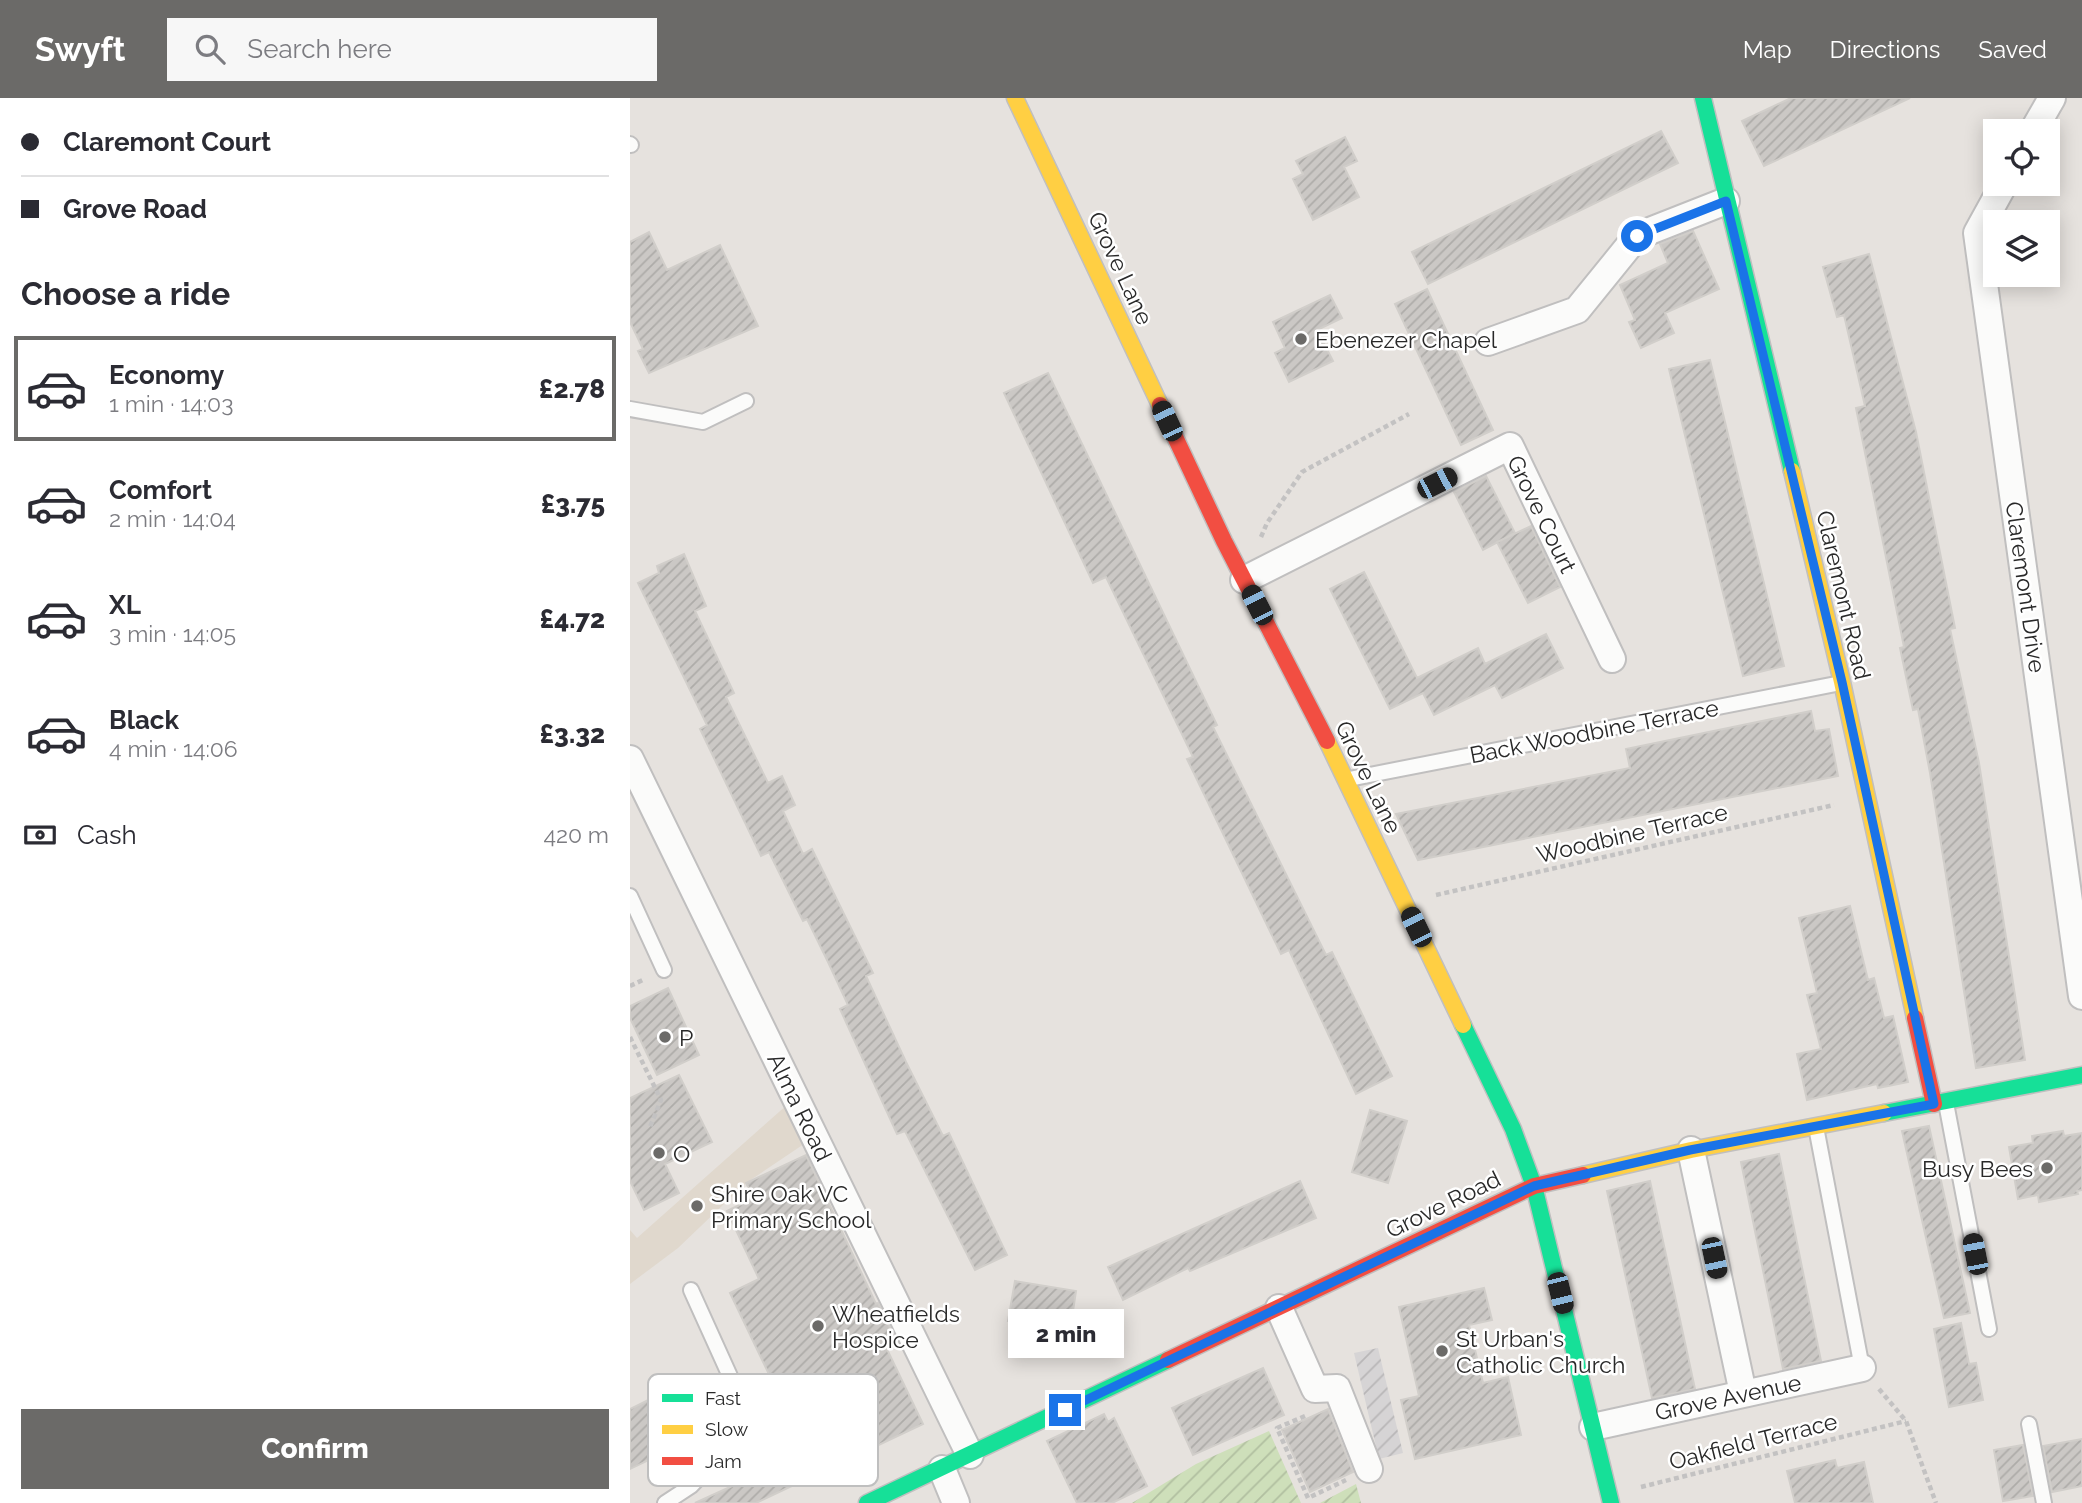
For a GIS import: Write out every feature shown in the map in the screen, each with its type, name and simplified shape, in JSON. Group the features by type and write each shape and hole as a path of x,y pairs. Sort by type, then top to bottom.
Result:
{"street":[{"name":"Grove Lane","path":"1015,98 1244,580 1346,779 1513,1129 1534,1186 1593,1427 1606,1501"},
{"name":"Claremont Road","path":"1703,98 1940,1104"},
{"path":"2040,119 2052,98"},
{"name":"Claremont Drive","path":"1997,196 1977,233 2082,996"},
{"path":"1488,342 1577,310 1637,236 1726,201"},
{"name":"Grove Court","path":"1244,580 1510,446 1612,659"},
{"name":"Alma Road","path":"630,759 970,1455"},
{"name":"Grove Road","path":"867,1503 1534,1186 1690,1150 2082,1075"},
{"path":"1690,1150 1743,1393"},
{"path":"1279,1308 1315,1389 1337,1388 1369,1469"},
{"name":"Grove Avenue","path":"1593,1427 1862,1368"},
{"path":"942,1469 956,1503"}],"lane":[{"path":"630,409 703,422 746,401"},
{"name":"Back Woodbine Terrace","path":"1346,779 1842,682"},
{"path":"630,896 664,970"},
{"path":"1940,1104 1989,1329"},
{"path":"1816,1126 1862,1368"},
{"path":"691,1290 729,1374"},
{"path":"2029,1424 2044,1503"},
{"path":"665,1503 691,1486"}],"path":[{"path":"1244,580 1267,523 1302,472 1409,414"},
{"name":"Woodbine Terrace","path":"1404,902 1867,798"},
{"path":"630,1037 661,1100 650,1127"},
{"path":"650,1078 657,1075"},
{"path":"1862,1368 1906,1421 1936,1503"},
{"path":"1342,1399 1277,1428 1308,1498 1369,1469"},
{"name":"Oakfield Terrace","path":"1606,1501 1906,1421"}],"shaded area":[{"name":"Shire Oak VC Primary School","path":"788,1104 804,1144 746,1183 678,1248 630,1284 630,1230 637,1238"},
{"path":"1378,1348 1403,1453 1379,1459 1354,1353"}],"green space":[{"path":"1269,1431 1301,1503 1132,1503 1196,1464"},
{"path":"1356,1484 1361,1503 1320,1503"}],"building":[{"path":"1791,98 1910,98 1764,166 1742,121"},
{"path":"1661,131 1678,163 1428,284 1412,252"},
{"path":"1345,137 1357,161 1344,167 1359,197 1313,220 1293,179 1303,174 1296,161"},
{"path":"1693,231 1719,289 1665,313 1674,333 1641,348 1629,322 1635,320 1620,285 1668,263 1660,244"},
{"path":"649,232 667,270 720,245 758,326 649,373 638,351 643,349 630,322 630,242"},
{"path":"1869,254 1916,432 1955,628 1950,629 1979,763 2025,1060 1976,1068 1930,773 1918,709 1913,710 1900,648 1904,647 1856,408 1865,406 1844,315 1837,317 1823,267"},
{"path":"1427,289 1493,430 1461,445 1395,304"},
{"name":"Ebenezer Chapel","path":"1330,295 1342,318 1317,330 1333,361 1289,382 1275,353 1285,348 1273,322"},
{"path":"1710,360 1784,666 1743,676 1669,369"},
{"path":"1048,373 1217,725 1213,727 1326,955 1332,952 1392,1076 1356,1094 1289,950 1281,954 1187,759 1193,757 1106,577 1093,583 1004,393"},
{"path":"1486,476 1515,533 1483,550 1454,492"},
{"path":"1531,526 1560,587 1528,603 1497,542"},
{"path":"684,554 706,606 695,611 734,693 726,697 768,783 782,776 795,805 783,811 803,854 812,849 873,973 866,976 906,1062 943,1136 949,1133 1007,1255 975,1270 905,1131 897,1134 840,1009 848,1005 828,962 807,919 803,921 769,852 761,856 700,729 707,725 638,583 659,573 657,566"},
{"path":"1364,572 1417,678 1478,648 1485,664 1546,634 1563,668 1502,698 1495,685 1434,715 1423,693 1390,709 1330,589"},
{"path":"1811,711 1815,731 1829,729 1838,776 1418,860 1396,814 1630,768 1626,749"},
{"path":"1850,906 1868,980 1874,978 1884,1018 1893,1016 1908,1082 1878,1088 1877,1084 1807,1100 1797,1054 1821,1049 1807,995 1817,993 1799,918"},
{"name":"P","path":"668,988 699,1055 657,1075 630,1018 630,1006"},
{"name":"O","path":"679,1075 712,1142 665,1164 679,1193 644,1210 630,1181 630,1098"},
{"path":"1370,1110 1407,1121 1388,1183 1352,1172"},
{"path":"1929,1126 1970,1313 1944,1318 1902,1131"},
{"name":"Busy Bees","path":"2063,1131 2064,1136 2082,1133 2082,1190 2077,1191 2078,1194 2039,1202 2038,1195 2018,1199 2009,1147 2033,1143 2032,1136"},
{"path":"1779,1154 1821,1361 1783,1369 1741,1162"},
{"name":"Wheatfields Hospice","path":"806,1155 876,1304 878,1303 895,1338 884,1343 923,1424 878,1445 878,1374 769,1374 730,1293 759,1279 727,1211 754,1198 746,1183"},
{"path":"1300,1181 1316,1218 1190,1271 1188,1268 1123,1300 1108,1267"},
{"path":"1650,1181 1695,1389 1652,1398 1607,1191"},
{"path":"1015,1281 1076,1291 1070,1331 1008,1321"},
{"name":"St Urban's Catholic Church","path":"1484,1288 1492,1320 1469,1325 1483,1383 1508,1377 1521,1435 1415,1459 1401,1400 1419,1396 1399,1307"},
{"path":"1961,1323 1969,1364 1976,1363 1983,1400 1949,1407 1934,1329"},
{"path":"1263,1368 1284,1415 1193,1455 1172,1408"},
{"path":"648,1400 648,1460 630,1469 630,1409"},
{"path":"1328,1409 1353,1472 1310,1492 1282,1430"},
{"path":"1104,1414 1108,1422 1114,1418 1147,1486 1112,1503 1077,1503 1047,1441"},
{"path":"2082,1439 2082,1486 2052,1492 2043,1446"},
{"path":"2023,1445 2033,1496 2003,1501 1994,1450"},
{"path":"1835,1460 1837,1468 1864,1462 1873,1503 1795,1503 1787,1471"},
{"name":"Wheatfields Hospice","path":"732,1486 792,1486 756,1503 695,1503"}],"traffic: fast":[{"path":"1703,98 1792,471"},
{"path":"1463,1025 1513,1129 1534,1186 1611,1503"},
{"path":"1884,1113 2082,1075"},
{"path":"867,1503 1168,1360"}],"traffic: slow":[{"path":"1015,98 1160,405"},
{"path":"1792,471 1842,682 1915,1018"},
{"path":"1327,741 1463,1025"},
{"path":"1583,1175 1691,1150 1884,1113"}],"traffic: jam":[{"path":"1160,405 1224,541 1327,741"},
{"path":"1915,1018 1934,1104"},
{"path":"1168,1360 1534,1186 1583,1175"}],"place":[{"name":"Ebenezer Chapel","path":"1301,339"},
{"name":"P","path":"665,1037"},
{"name":"O","path":"659,1153"},
{"name":"Busy Bees","path":"2047,1168"},
{"name":"Shire Oak VC Primary School","path":"697,1206"},
{"name":"Wheatfields Hospice","path":"818,1326"},
{"name":"St Urban's Catholic Church","path":"1442,1351"}],"route":[{"path":"1065,1410 1534,1186 1690,1150 1934,1104 1842,682 1726,201 1637,236"}]}
